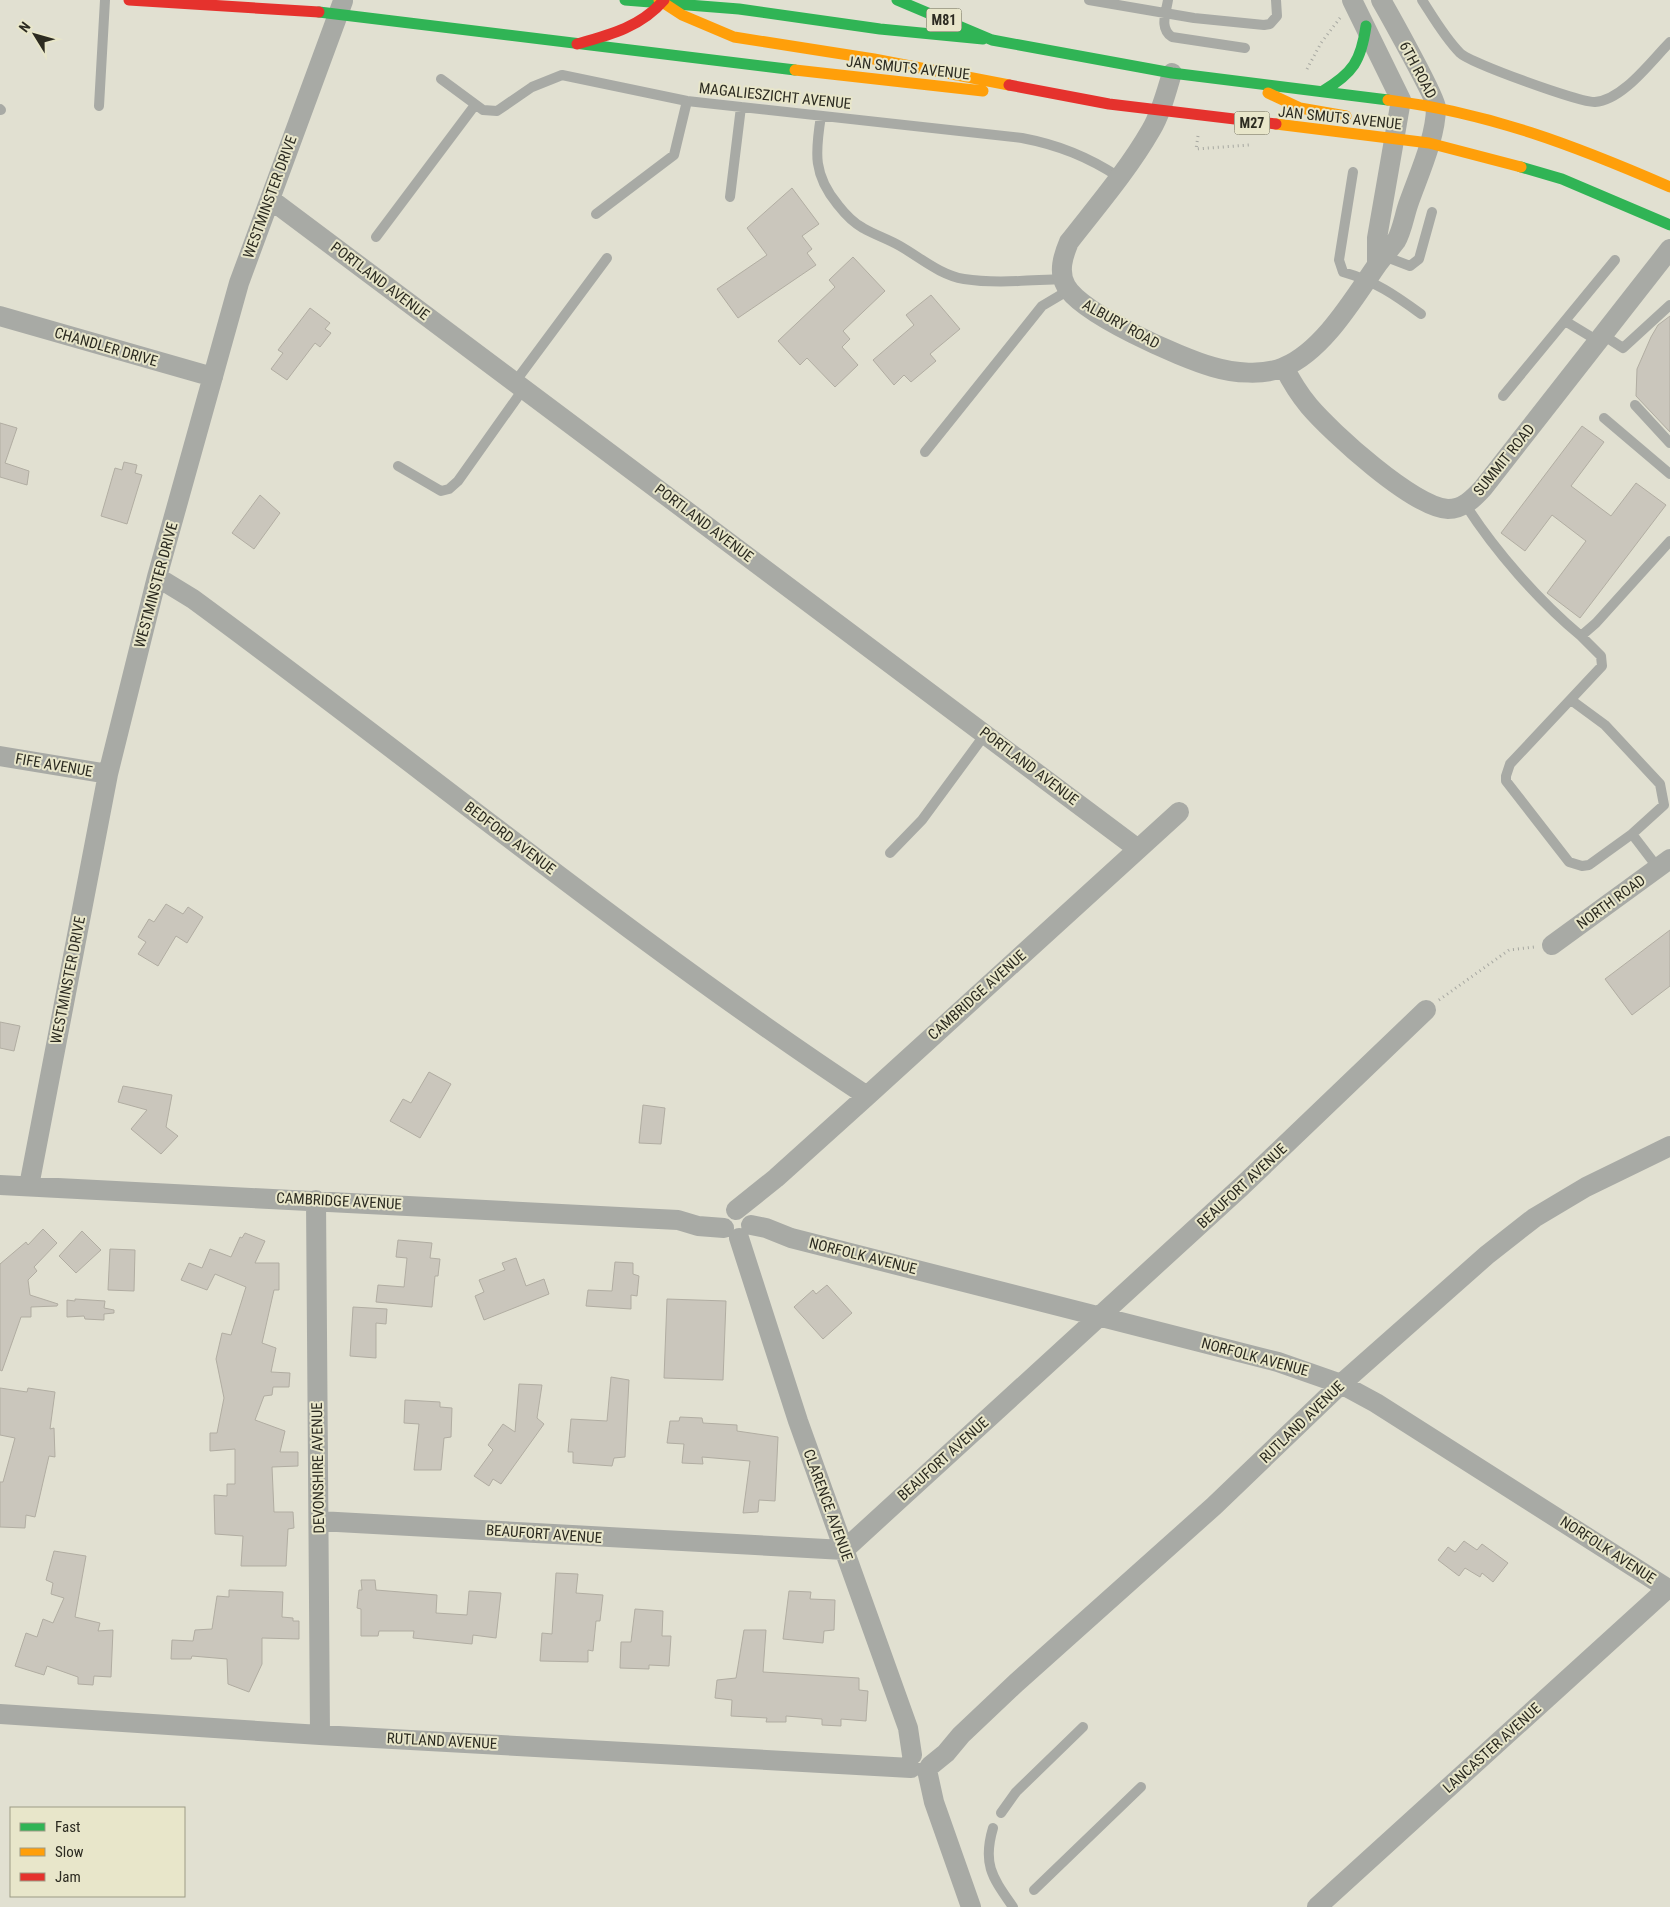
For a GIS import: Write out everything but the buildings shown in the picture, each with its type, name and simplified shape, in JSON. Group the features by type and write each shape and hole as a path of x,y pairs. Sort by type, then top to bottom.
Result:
{"main road":[{"name":"JAN SMUTS AVENUE","path":"130,0 340,6 577,44 810,73 1109,104 1280,127 1393,130 1430,143 1489,157 1562,179 1670,225"},
{"name":"JAN SMUTS AVENUE","path":"625,0 662,1 739,9 880,29 992,40 1172,73 1401,100 1436,106 1528,130 1582,149 1670,186"},
{"name":"M81","path":"897,0 992,40"},
{"path":"577,44 627,29 641,21 662,1 682,15 734,37 874,59 1109,104"},
{"path":"1323,91 1338,83 1359,61 1366,26"},
{"path":"1254,84 1284,102 1300,108 1359,118"}],"street":[{"name":"6TH ROAD","path":"1381,0 1436,106 1430,143"},
{"name":"6TH ROAD","path":"1352,1 1401,100 1393,130"},
{"name":"WESTMINSTER DRIVE","path":"29,1186 108,774 157,577 239,283 340,6"},
{"path":"1066,285 1064,254 1069,242 1119,177 1151,130 1160,110 1172,73"},
{"path":"1376,267 1377,238 1393,130"},
{"name":"ALBURY ROAD","path":"1066,285 1084,304 1106,319 1186,358 1215,368 1240,372 1264,372 1284,367 1302,355 1327,333 1346,312 1396,240 1430,143"},
{"name":"PORTLAND AVENUE","path":"270,199 986,733 1138,849"},
{"name":"SUMMIT ROAD","path":"1284,367 1294,386 1309,406 1390,479 1427,503 1446,509 1465,504 1482,488 1670,249"},
{"name":"CHANDLER DRIVE","path":"0,316 213,377"},
{"name":"BEDFORD AVENUE","path":"157,577 194,599 581,892 789,1045 866,1096"},
{"name":"FIFE AVENUE","path":"0,756 108,774"},
{"name":"CAMBRIDGE AVENUE","path":"0,1185 678,1220 698,1226 737,1226 776,1178 1179,812"},
{"name":"NORTH ROAD","path":"1552,945 1664,864"},
{"name":"BEAUFORT AVENUE","path":"319,1521 844,1550 1331,1103 1426,1010"},
{"name":"RUTLAND AVENUE","path":"0,1714 320,1736 884,1766 898,1760 919,1762 946,1753 961,1735 1214,1506 1341,1384 1488,1254 1521,1228 1586,1187 1670,1146"},
{"name":"DEVONSHIRE AVENUE","path":"316,1200 320,1736"},
{"name":"NORFOLK AVENUE","path":"737,1226 766,1228 791,1238 1287,1365 1341,1384 1486,1472 1669,1589"},
{"name":"CLARENCE AVENUE","path":"737,1226 752,1280 798,1421 908,1728 919,1762 924,1789 934,1802 971,1907"},
{"name":"LANCASTER AVENUE","path":"1317,1907 1669,1589"}],"lane":[{"path":"99,106 105,0"},
{"path":"1088,0 1166,13 1264,25 1270,24 1277,16 1276,0"},
{"path":"1168,0 1164,27 1172,37 1245,48"},
{"path":"1422,0 1460,54 1518,79 1576,99 1595,102 1622,92 1670,42"},
{"name":"MAGALIESZICHT AVENUE","path":"441,79 483,110 497,111 532,87 562,76 687,101 1022,138 1053,144 1095,161 1119,177"},
{"path":"596,214 674,155 687,101"},
{"path":"376,238 475,105"},
{"path":"730,197 741,107"},
{"path":"821,116 816,158 819,176 827,192 850,220 862,228 890,240 929,265 963,278 984,281 1066,285"},
{"path":"1353,172 1339,264 1343,272 1402,264 1410,266 1414,264 1419,259 1432,212"},
{"path":"398,466 441,491 449,489 458,481 520,385 607,258"},
{"path":"1503,396 1615,260"},
{"path":"1376,267 1386,289 1422,314"},
{"path":"925,452 1042,306 1066,285"},
{"path":"1565,321 1623,348 1670,305"},
{"path":"1635,405 1670,443"},
{"path":"1604,418 1670,474"},
{"path":"1465,504 1491,542 1538,596 1602,656 1602,666 1510,764 1506,776 1506,781 1562,856 1575,865 1589,865 1632,834 1659,812 1664,805 1660,784 1605,725 1572,700"},
{"path":"1581,636 1596,623 1670,540"},
{"path":"890,853 922,820 986,733"},
{"path":"1632,834 1664,864"},
{"path":"1001,1813 1016,1792 1083,1727"},
{"path":"1034,1890 1141,1787"},
{"path":"994,1828 989,1842 989,1867 1016,1906"}],"path":[{"path":"1321,43 1352,1"},
{"path":"1426,1010 1509,950 1552,945"}],"traffic: fast":[{"path":"625,0 739,9 880,29 983,39"},
{"path":"897,0 992,40 1172,73 1388,100"},
{"path":"319,12 795,70"},
{"path":"1323,91 1342,78 1354,65 1361,48 1366,26"},
{"path":"1521,167 1562,179 1670,225"}],"traffic: slow":[{"path":"659,0 682,15 734,37 874,59 1009,85"},
{"path":"795,70 983,91"},
{"path":"1268,93 1300,108 1346,116"},
{"path":"1388,100 1462,113 1497,122 1601,158 1670,187"},
{"path":"1276,124 1429,143 1521,167"}],"traffic: jam":[{"path":"129,0 319,12"},
{"path":"577,44 624,29 645,17 664,0"},
{"path":"1009,85 1109,104 1276,124"}]}
